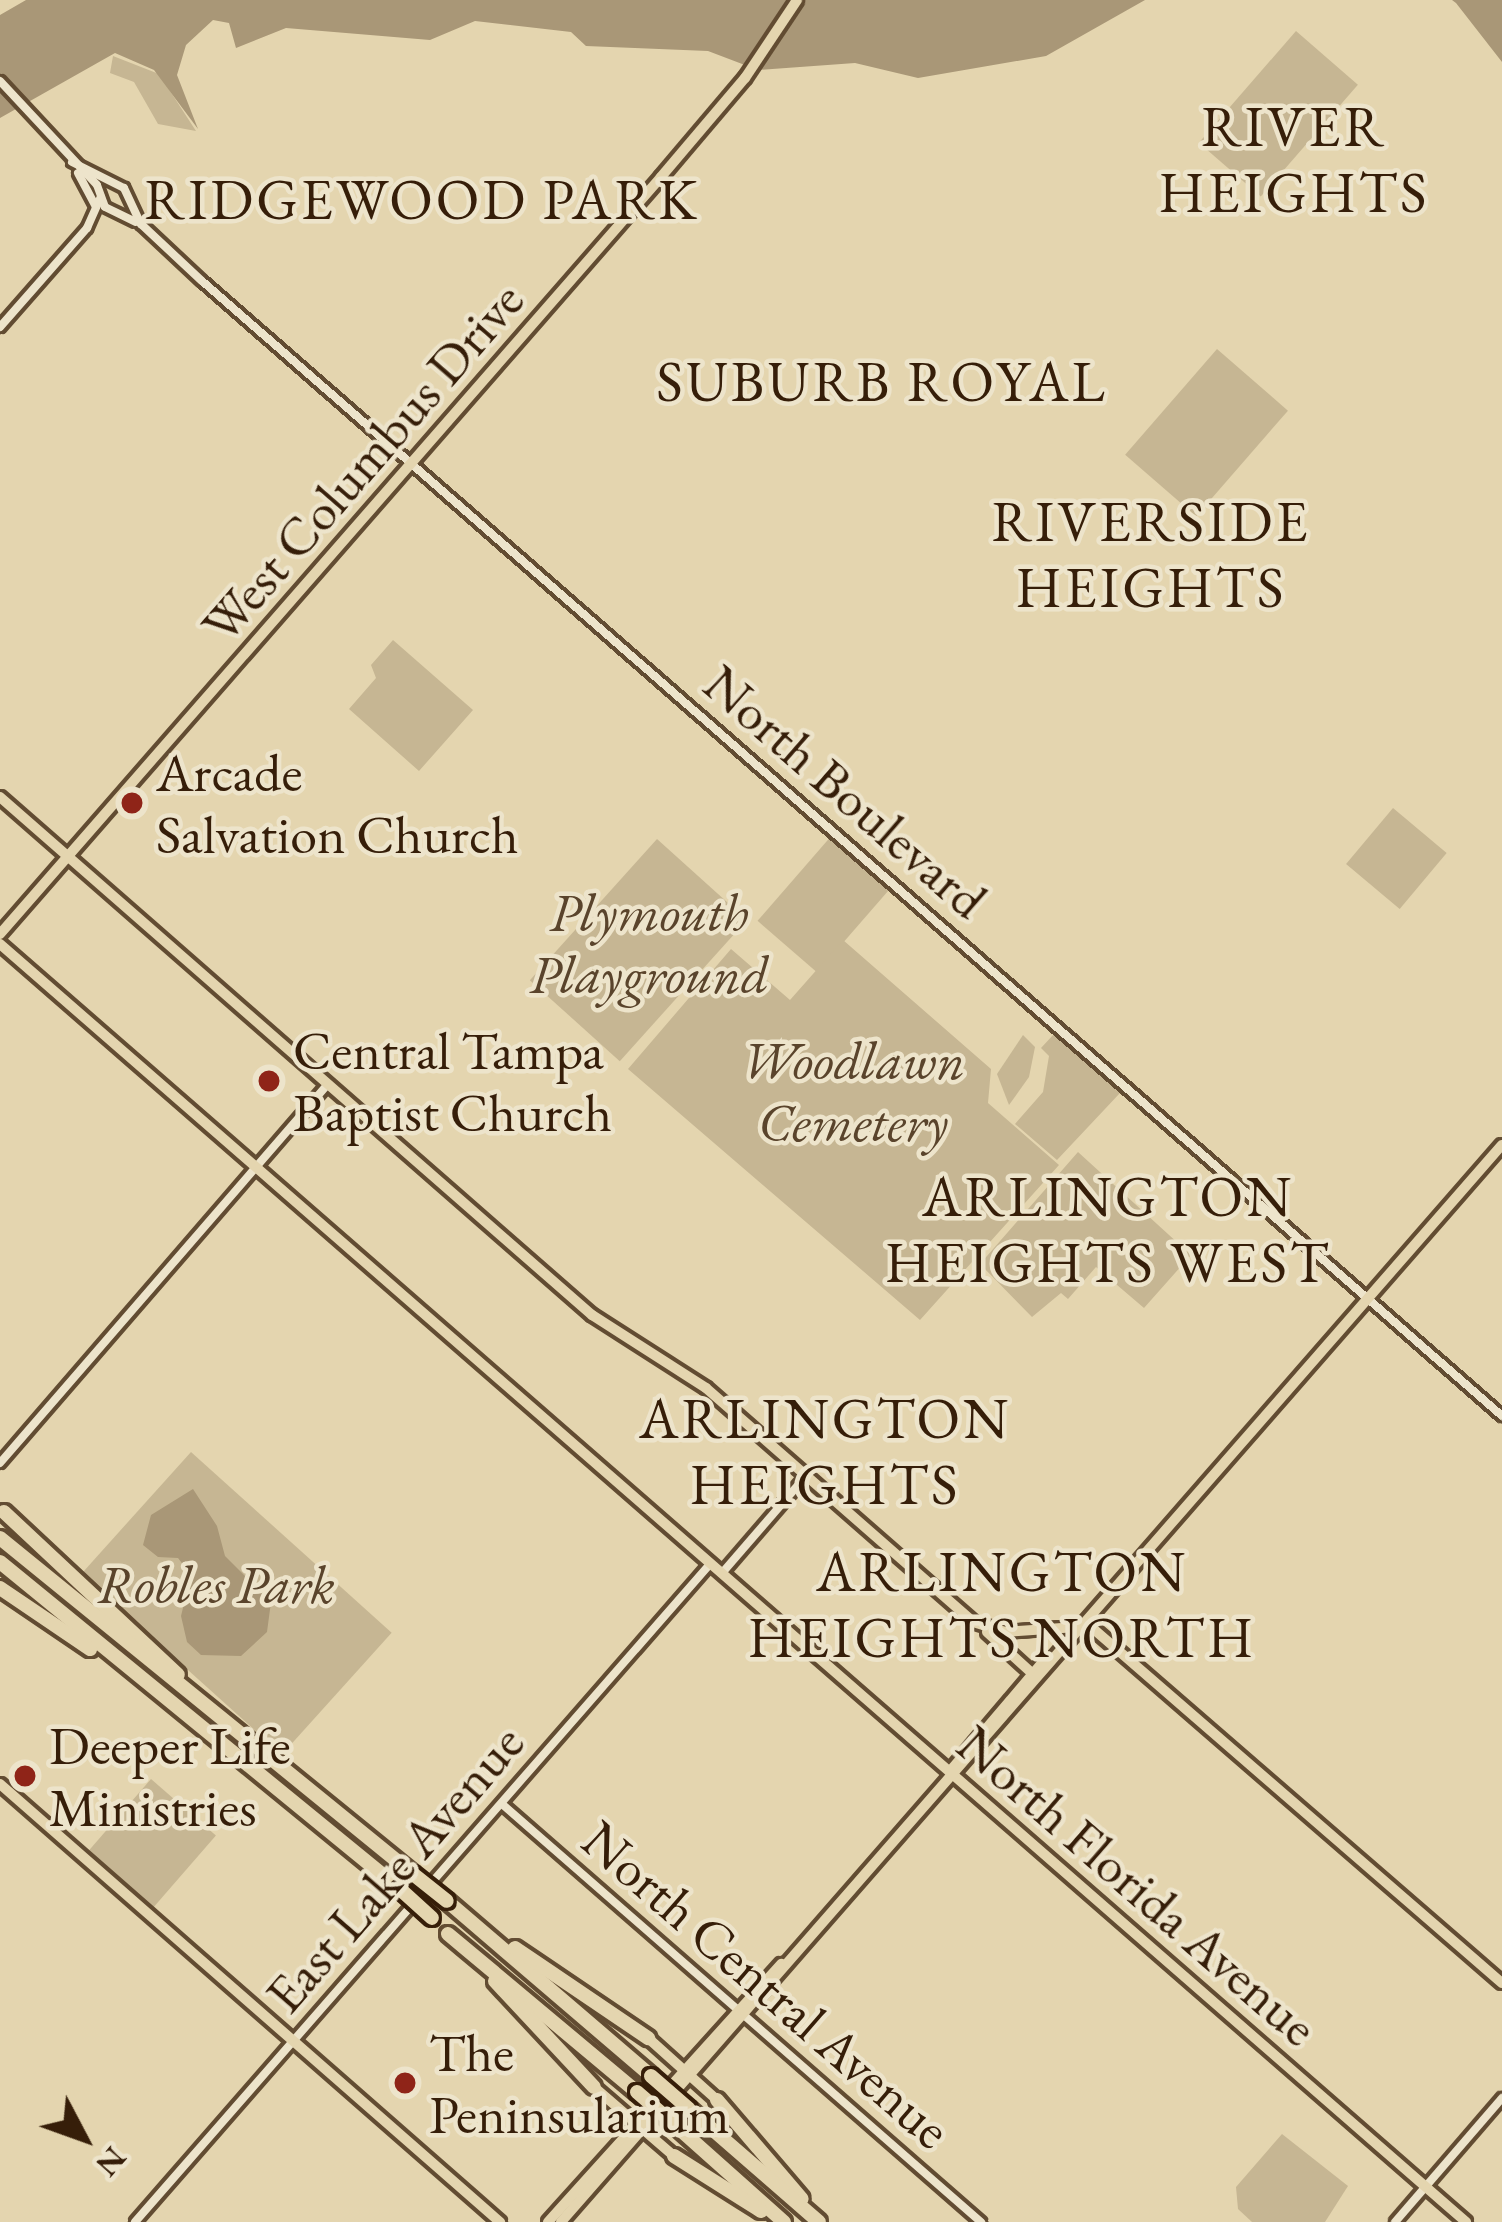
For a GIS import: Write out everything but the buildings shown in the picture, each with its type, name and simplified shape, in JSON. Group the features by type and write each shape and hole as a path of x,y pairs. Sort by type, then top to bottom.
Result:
{"highway":[{"path":"2,1510 263,1757"},
{"path":"0,1536 263,1757 475,1923 819,2222"},
{"path":"0,1562 212,1740 400,1889 594,2087"},
{"path":"0,1588 196,1738 212,1740"},
{"path":"475,1923 648,2038"},
{"path":"448,1934 784,2222"},
{"path":"717,2100 819,2222"},
{"path":"674,2156 784,2222"}],"main road":[{"name":"West Columbus Drive","path":"0,934 751,70 796,0"},
{"path":"0,797 592,1315 689,1375 1035,1675"},
{"name":"North Florida Avenue","path":"0,944 1466,2222"},
{"path":"561,2222 686,2072 1502,1145"},
{"path":"983,1629 1081,1624 1502,1983"},
{"path":"0,1784 500,2222"},
{"path":"686,2072 699,2052 741,2012"},
{"path":"648,2038 717,2100"},
{"path":"668,2056 699,2052"},
{"path":"594,2087 674,2156"},
{"path":"620,2109 624,2138"},
{"path":"548,2222 624,2138 640,2127"}],"street":[{"path":"0,81 112,211"},
{"path":"71,161 112,184 101,195 91,222"},
{"path":"71,161 96,207"},
{"name":"North Boulevard","path":"112,184 126,191 126,203 141,224 412,465 1502,1416"},
{"path":"0,327 91,222 126,203"},
{"name":"North Boulevard","path":"112,211 141,224"},
{"path":"0,1463 328,1084"},
{"path":"722,1573 806,1476"},
{"name":"East Lake Avenue","path":"135,2222 710,1564"},
{"name":"North Central Avenue","path":"502,1804 981,2222"},
{"path":"1395,2222 1502,2098"}],"green space":[{"path":"1296,31 1358,85 1261,196 1199,143"},
{"path":"113,56 159,74 196,131 158,124 134,82 110,73"},
{"path":"1217,349 1288,411 1196,516 1125,455"},
{"path":"393,640 473,710 419,771 349,709 376,678 371,665"},
{"path":"1393,808 1447,853 1400,909 1346,864"},
{"path":"833,834 893,886 817,973 758,921"},
{"name":"Plymouth Playground","path":"657,839 747,920 620,1061 530,980"},
{"name":"Woodlawn Cemetery","path":"843,940 991,1069 988,1103 1059,1165 920,1320 628,1069 731,949 790,1000"},
{"path":"1054,1034 1120,1093 1057,1160 1015,1124 1043,1092 1049,1056 1041,1048"},
{"path":"1023,1035 1035,1047 1029,1077 1009,1105 997,1074"},
{"path":"1078,1152 1191,1255 1144,1308 1096,1267 1068,1299 1061,1293 1032,1317 980,1264"},
{"name":"Robles Park","path":"191,1452 392,1633 282,1755 81,1574"},
{"path":"151,1779 216,1835 151,1910 86,1854"},
{"path":"1282,2134 1348,2186 1325,2222 1252,2222 1238,2209 1236,2187"}],"shaded area":[{"path":"26,0 1145,0 1046,56 918,78 855,63 758,70 708,51 586,46 571,32 475,21 430,40 286,28 236,48 229,23 213,20 186,45 177,75 198,129 154,70 115,53 0,118 0,15"},
{"path":"1452,0 1502,0 1502,62 1456,3"},
{"path":"193,1489 217,1526 225,1556 271,1602 267,1632 241,1656 201,1655 187,1642 181,1616 191,1575 178,1558 158,1557 143,1545 151,1515"}],"place":[{"name":"Arcade Salvation Church","path":"132,803"},
{"name":"Central Tampa Baptist Church","path":"269,1081"},
{"name":"Deeper Life Ministries","path":"25,1776"},
{"name":"The Peninsularium","path":"405,2083"}],"district":[{"name":"RIVER HEIGHTS","path":"1294,160"},
{"name":"RIDGEWOOD PARK","path":"422,200"},
{"name":"SUBURB ROYAL","path":"882,382"},
{"name":"RIVERSIDE HEIGHTS","path":"1151,555"},
{"name":"ARLINGTON HEIGHTS WEST","path":"1108,1230"},
{"name":"ARLINGTON HEIGHTS","path":"825,1452"},
{"name":"ARLINGTON HEIGHTS NORTH","path":"1002,1605"}]}
